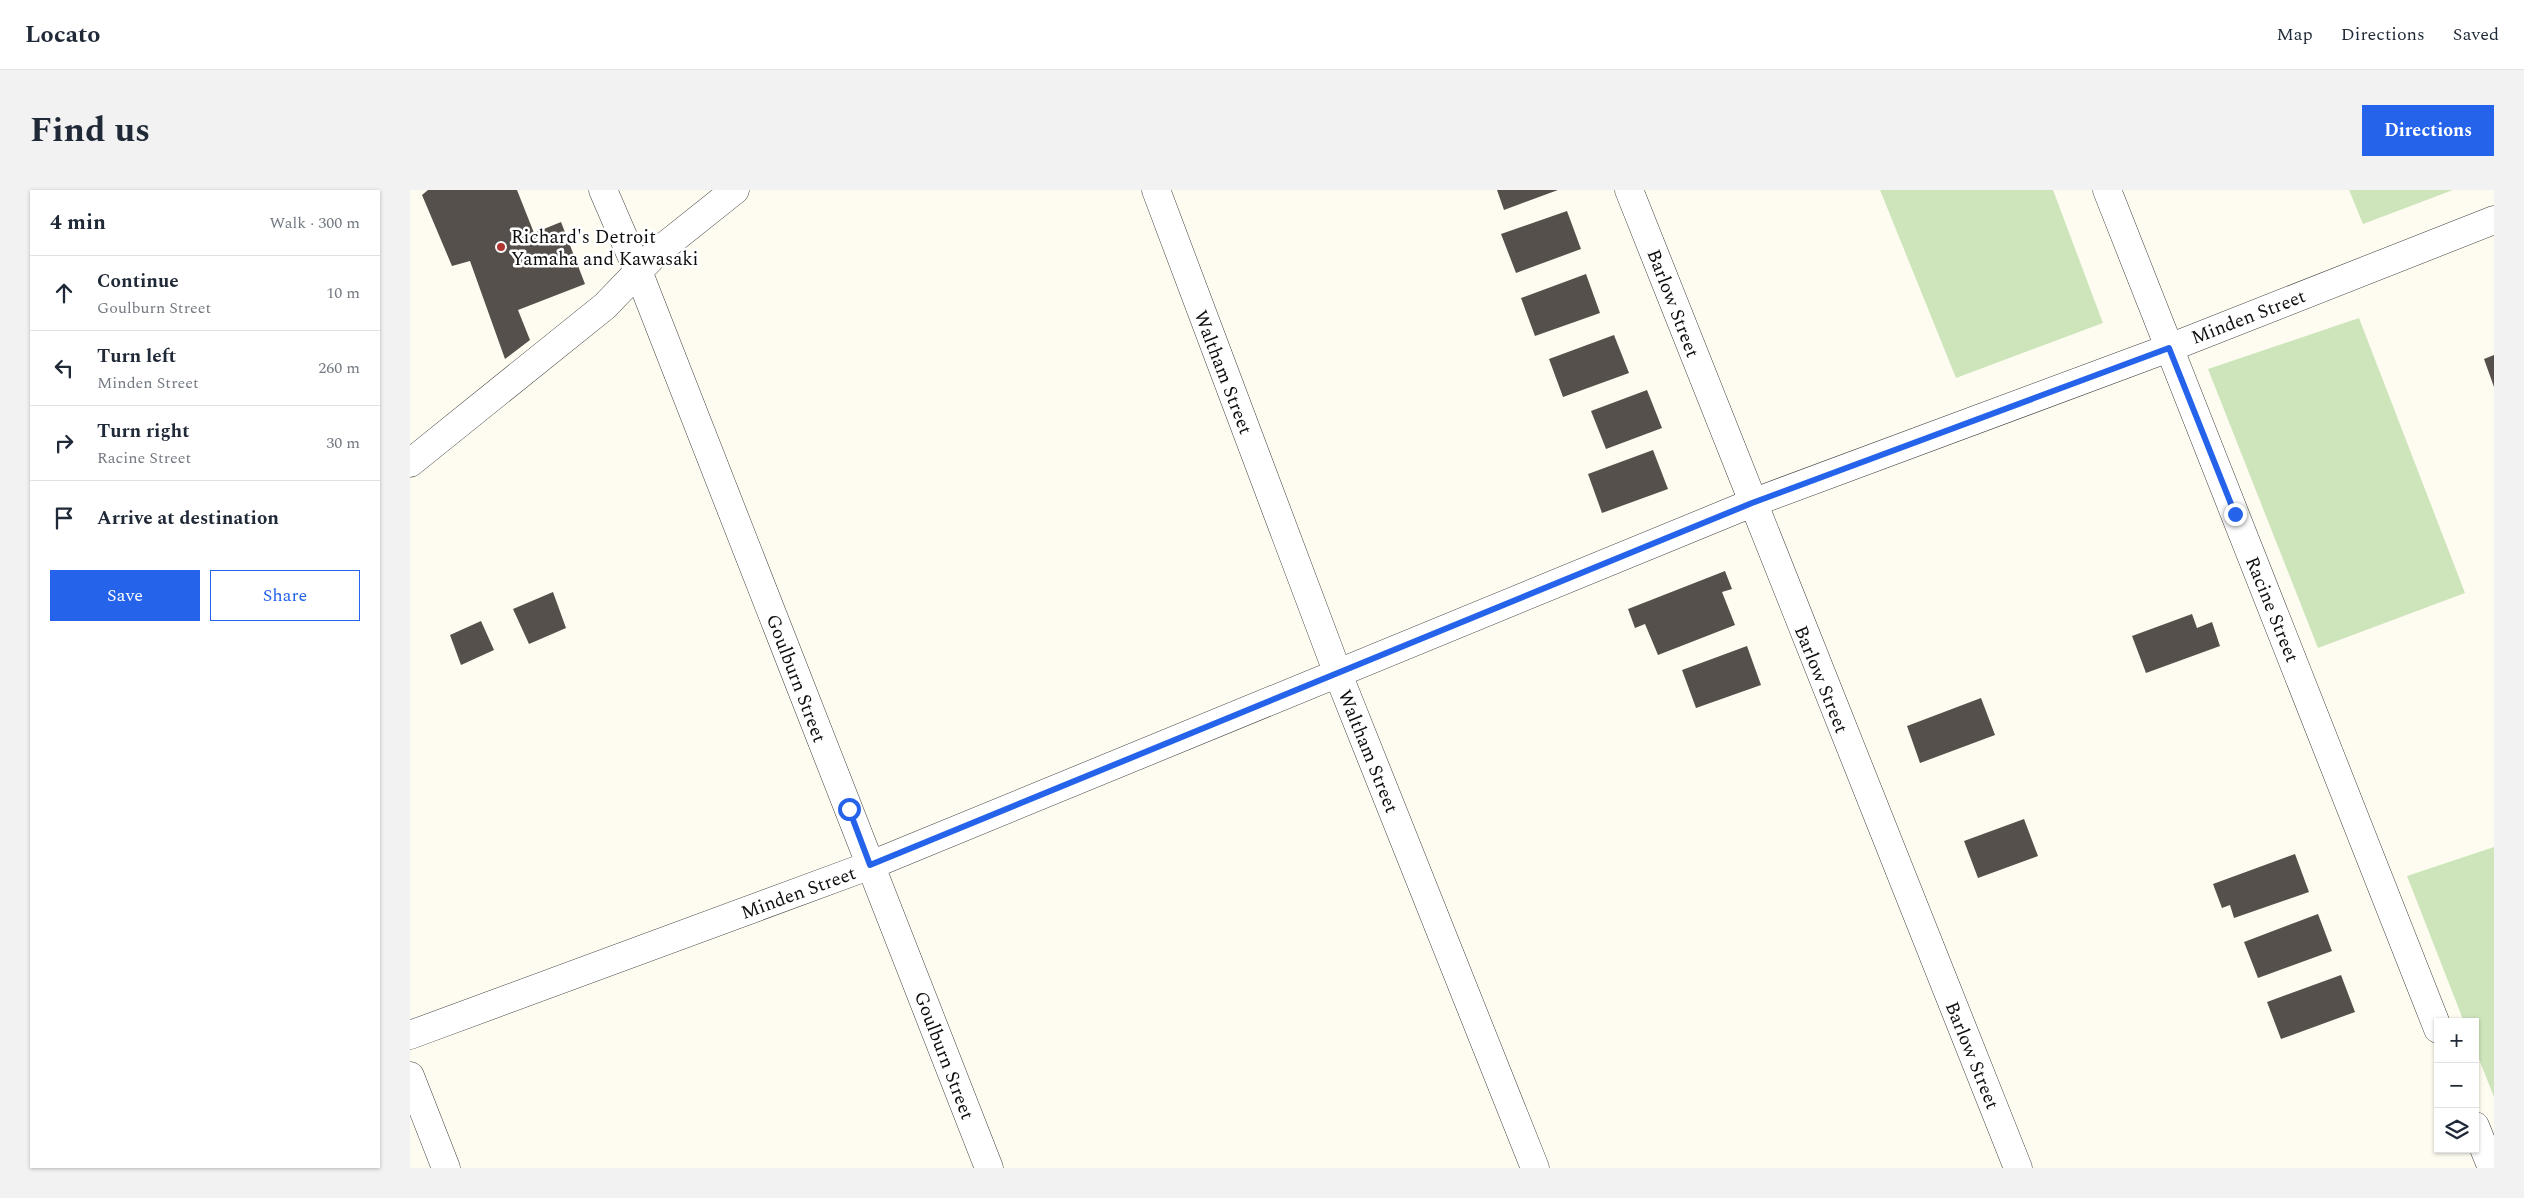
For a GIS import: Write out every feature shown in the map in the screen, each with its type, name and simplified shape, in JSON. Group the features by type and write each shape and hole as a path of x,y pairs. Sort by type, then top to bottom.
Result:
{"street":[{"name":"Goulburn Street","path":"602,190 638,271 989,1168"},
{"path":"410,463 605,306 656,253 735,190"},
{"name":"Waltham Street","path":"1156,190 1338,674 1535,1168"},
{"name":"Barlow Street","path":"1629,190 2018,1168"},
{"name":"Racine Street","path":"2107,190 2434,1019"},
{"name":"Minden Street","path":"410,1035 870,865 1752,503 2169,348 2494,220"},
{"path":"410,1076 446,1168"},
{"path":"2479,1136 2492,1168"}],"green space":[{"path":"1880,190 2053,190 2103,323 1956,378"},
{"path":"2349,190 2453,190 2363,224"},
{"path":"2359,318 2465,593 2318,648 2208,369"},
{"path":"2494,847 2494,1097 2479,1059 2479,1018 2462,1018 2407,876"}],"building":[{"path":"428,190 517,190 534,233 561,222 585,284 518,310 530,340 505,359 470,261 452,266 422,195"},
{"path":"1497,190 1558,190 1504,210"},
{"path":"1567,211 1581,249 1516,273 1501,234"},
{"path":"1586,274 1600,313 1535,336 1521,298"},
{"path":"1614,335 1629,373 1563,397 1549,359"},
{"path":"2494,355 2494,387 2484,359"},
{"path":"1647,390 1662,428 1606,449 1591,411"},
{"path":"1653,450 1668,489 1602,513 1588,474"},
{"path":"1725,571 1732,589 1722,592 1735,625 1658,655 1645,624 1635,628 1628,609"},
{"path":"553,592 566,628 529,644 513,609"},
{"path":"2192,614 2197,628 2212,622 2220,646 2146,673 2132,636"},
{"path":"481,621 494,650 461,665 450,635"},
{"path":"1747,646 1761,685 1696,708 1682,670"},
{"path":"1981,698 1995,735 1920,763 1907,726"},
{"path":"2024,819 2038,856 1978,878 1964,841"},
{"path":"2295,854 2309,892 2234,918 2230,905 2222,908 2213,884"},
{"path":"2318,914 2332,951 2258,978 2244,942"},
{"path":"2341,975 2355,1012 2281,1039 2267,1002"}],"place":[{"name":"Richard's Detroit Yamaha and Kawasaki","path":"501,247"}],"route":[{"path":"849,809 870,865 1752,503 2169,348 2235,514"}]}
